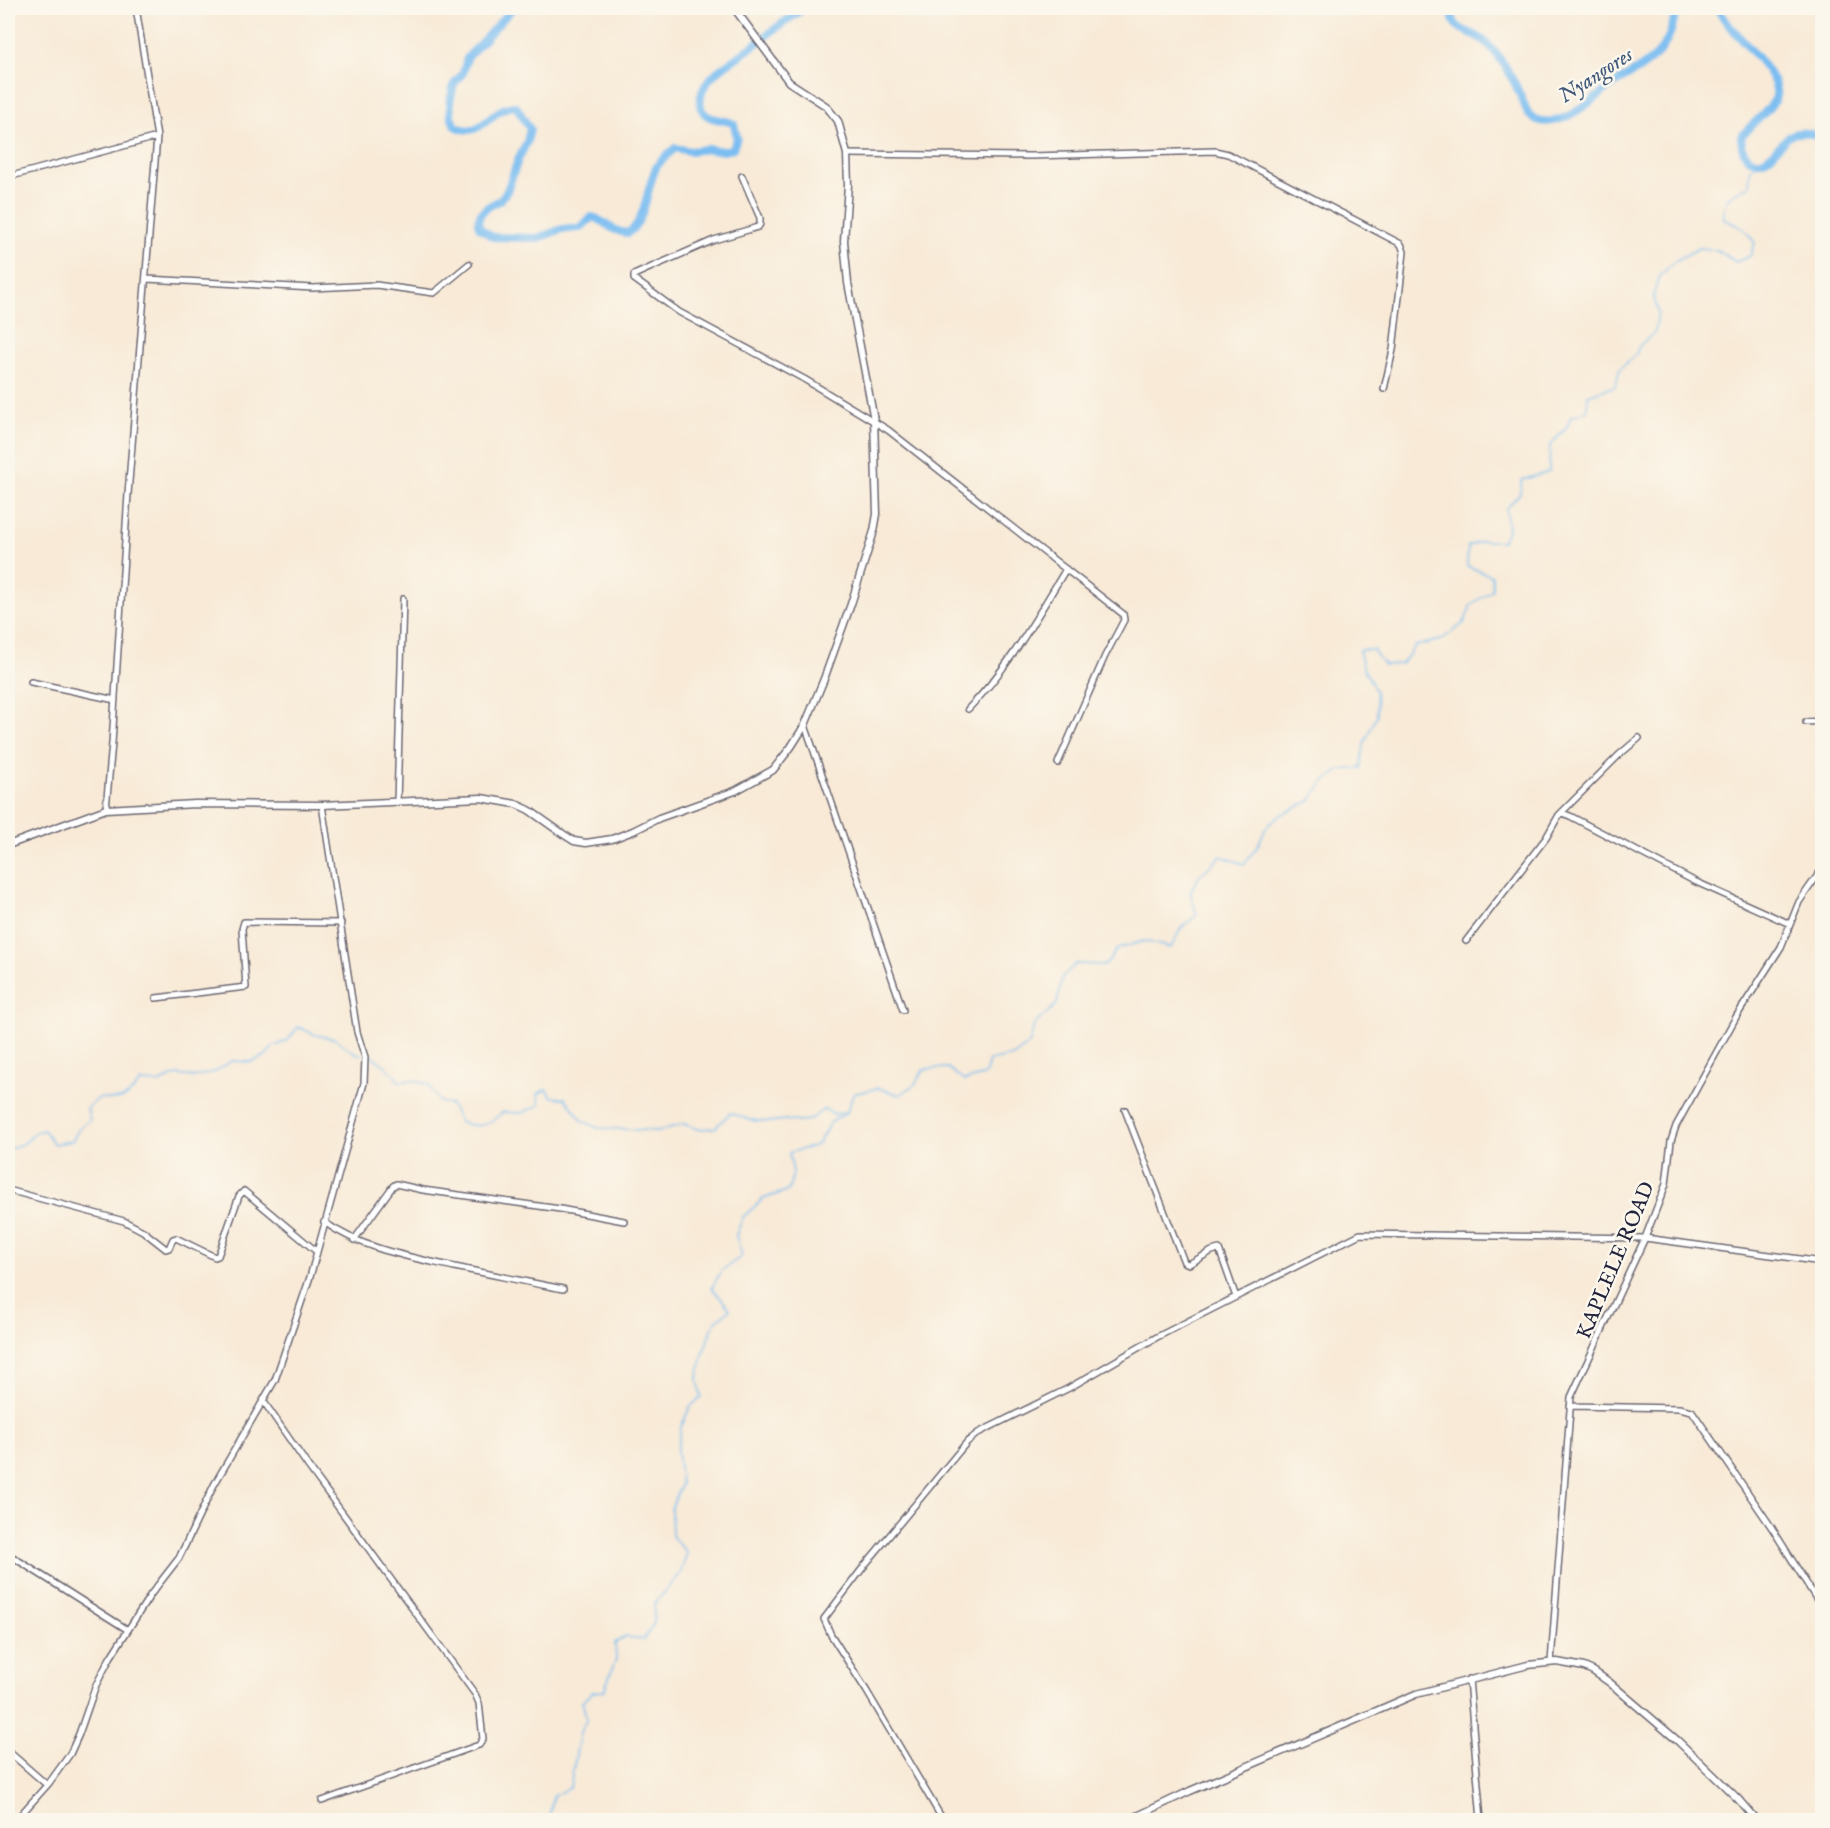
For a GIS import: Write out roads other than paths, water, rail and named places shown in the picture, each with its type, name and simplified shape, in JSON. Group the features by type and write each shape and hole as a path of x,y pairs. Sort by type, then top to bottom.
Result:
{"street":[{"path":"106,809 128,494 157,137 136,8"},
{"path":"8,844 106,809 195,804 322,805 481,798 516,804 529,810 574,841 586,843 612,839 683,809 735,791 765,776 782,760 805,725 832,660 876,523 874,420 852,308 844,241 848,185 847,154 835,115 819,101 789,82 734,8"},
{"path":"8,177 157,137"},
{"path":"847,154 1032,156 1215,151 1228,154 1401,244 1404,252 1393,350 1384,389"},
{"path":"742,177 759,218 758,227 714,240 634,275 634,279 679,312 874,420 908,444 1125,616 1058,763"},
{"path":"147,279 313,288 376,285 434,293 469,264"},
{"path":"968,709 987,690 1012,658 1066,569"},
{"path":"397,802 403,599"},
{"path":"31,682 115,700"},
{"path":"1806,722 1822,721"},
{"path":"805,725 903,1010"},
{"path":"1466,941 1539,847 1557,817 1619,754 1639,738"},
{"path":"16,1821 47,1785 72,1750 96,1685 110,1658 151,1594 179,1558 214,1485 264,1402 281,1365 316,1251 364,1083 366,1062 357,1032 322,805"},
{"path":"1562,813 1694,881 1790,924"},
{"name":"KAPLELE ROAD","path":"1551,1662 1570,1406 1578,1380 1602,1334 1645,1238 1666,1184 1671,1141 1676,1126 1736,1017 1780,947 1800,902 1820,877 1822,869"},
{"path":"156,998 246,987 242,929 244,922 341,922"},
{"path":"1125,1110 1184,1262 1190,1263 1219,1249 1236,1297"},
{"path":"354,1240 393,1185 396,1184 624,1221"},
{"path":"8,1190 124,1221 143,1231 166,1249 169,1249 173,1239 176,1238 215,1257 218,1256 223,1246 239,1196 244,1191 316,1251"},
{"path":"324,1222 354,1240 420,1260 562,1290"},
{"path":"943,1821 866,1689 824,1623 825,1616 970,1438 1069,1388 1157,1337 1360,1234 1645,1238 1822,1262"},
{"path":"264,1402 308,1466 475,1694 479,1703 483,1739 479,1745 322,1801"},
{"path":"1570,1406 1679,1407 1691,1411 1772,1528 1816,1600 1822,1606"},
{"path":"8,1554 128,1630"},
{"path":"1129,1821 1159,1805 1416,1694 1528,1665 1551,1662 1584,1667 1600,1675 1678,1741 1738,1799 1756,1821"},
{"path":"1469,1679 1481,1821"},
{"path":"8,1750 47,1785"}],"waterway":[{"name":"Nyangores","path":"513,8 467,58 463,73 454,84 450,101 451,117 455,126 473,129 499,111 516,106 530,129 527,142 507,191 500,200 486,208 480,215 478,223 480,228 493,237 538,238 562,229 580,228 592,217 616,230 628,233 639,221 657,166 675,148 690,151 708,149 724,151 733,148 737,138 734,124 711,118 702,110 700,103 704,88 719,70 805,8"},
{"name":"Nyangores","path":"1453,8 1452,16 1457,26 1484,41 1505,65 1528,114 1538,120 1549,122 1561,119 1584,107 1651,60 1667,40 1677,8"},
{"name":"Nyangores","path":"1717,8 1764,66 1776,89 1772,104 1741,137 1745,154 1756,161 1762,161 1795,133 1807,133 1822,139"},
{"path":"531,1820 549,1818 553,1796 570,1788 580,1732 587,1719 582,1702 592,1692 604,1691 616,1659 615,1643 625,1637 644,1639 654,1623 654,1604 680,1574 687,1553 672,1536 671,1509 681,1484 677,1451 681,1427 690,1407 701,1397 698,1378 704,1350 715,1322 730,1309 712,1288 721,1271 742,1256 736,1235 743,1217 763,1199 789,1190 793,1172 789,1153 817,1145 830,1123 847,1112 853,1094 878,1088 900,1095 915,1084 924,1069 948,1068 964,1081 985,1075 989,1061 1013,1056 1030,1043 1034,1025 1057,1004 1062,977 1076,964 1106,965 1117,949 1144,941 1171,948 1181,928 1197,915 1190,892 1200,875 1221,856 1244,864 1257,847 1267,826 1281,815 1310,801 1323,783 1340,770 1361,768 1364,744 1377,715 1376,692 1363,667 1359,650 1373,650 1384,665 1402,664 1415,646 1441,640 1464,623 1471,605 1492,590 1492,576 1467,566 1468,546 1483,541 1502,541 1508,530 1506,509 1520,493 1522,480 1549,472 1550,445 1567,427 1571,416 1587,411 1588,395 1615,386 1620,369 1636,354 1640,345 1655,332 1658,312 1653,295 1660,276 1675,261 1699,248 1717,250 1736,262 1750,256 1755,243 1744,229 1724,219 1724,206 1729,198 1749,186 1750,169 1759,161"},
{"path":"8,1150 26,1142 35,1132 44,1130 54,1144 72,1141 80,1127 90,1120 87,1108 99,1098 113,1100 123,1098 131,1093 140,1082 158,1083 177,1075 193,1077 215,1072 231,1061 251,1062 265,1056 273,1047 288,1040 298,1027 316,1035 336,1039 355,1053 361,1054"},
{"path":"366,1055 381,1062 400,1082 411,1080 428,1084 440,1102 451,1105 460,1122 478,1126 488,1123 503,1112 522,1113 540,1105 538,1094 546,1089 552,1097 565,1098 583,1121 598,1128 658,1131 684,1124 698,1129 715,1128 730,1113 750,1120 800,1122 811,1119 824,1109 834,1114 846,1112"}]}
